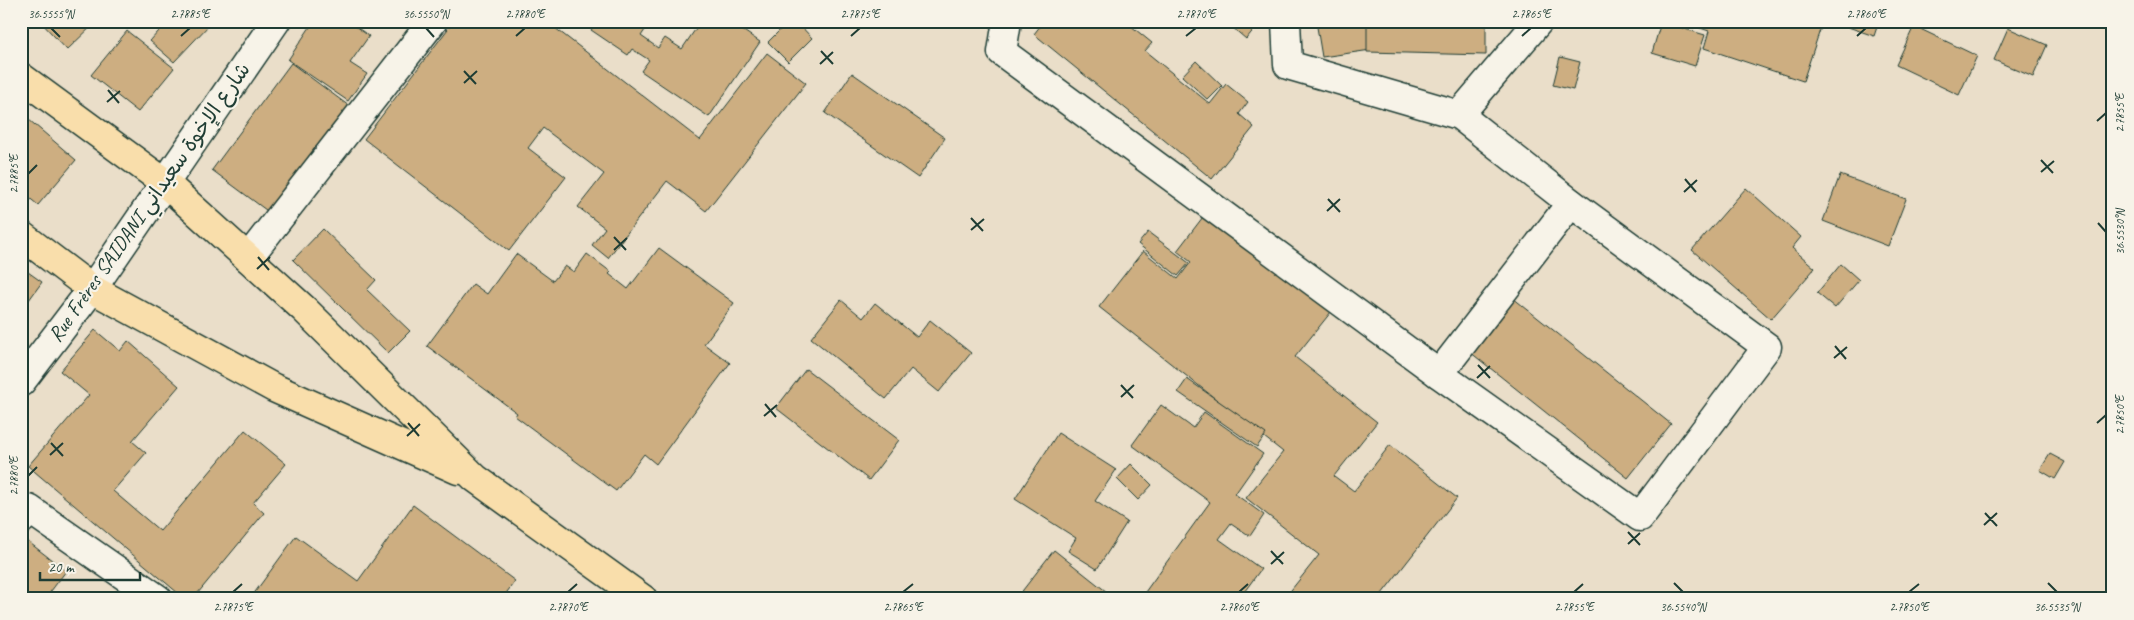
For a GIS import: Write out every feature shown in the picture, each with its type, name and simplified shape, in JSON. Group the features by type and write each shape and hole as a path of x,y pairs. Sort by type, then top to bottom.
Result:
{"main road":[{"path":"21,77 164,182 304,309 475,478 643,599"},
{"path":"21,235 92,289 274,388 475,478"}],"street":[{"name":"Rue Frères SAIDANI شارع الإخوة سعيداني","path":"21,382 92,289 276,21"},
{"path":"248,258 433,21"},
{"path":"1008,21 1002,52 1439,374 1640,516 1767,347 1571,203 1459,115 1288,65 1286,21"},
{"path":"1459,115 1538,21"},
{"path":"1439,374 1571,203"},
{"path":"21,520 29,509 158,599"}],"building":[{"path":"40,21 97,21 67,50"},
{"path":"168,21 207,21 210,24 174,62 150,41"},
{"path":"314,21 348,21 369,36 350,63 367,74 348,101 288,60"},
{"path":"454,21 546,21 700,140 767,53 806,83 706,211 667,181 608,258 592,245 605,228 578,207 604,174 543,128 528,148 566,177 509,251 364,139"},
{"path":"597,21 651,21 641,36 658,48 665,38 682,49 701,21 729,21 760,42 709,117 641,71 649,60 632,49 628,55 591,30"},
{"path":"789,21 796,21 812,38 788,62 768,42"},
{"path":"1044,21 1125,21 1152,43 1145,51 1210,104 1226,84 1248,102 1239,114 1254,127 1212,179 1034,34"},
{"path":"1225,21 1261,21 1246,39"},
{"path":"1316,21 1367,21 1371,50 1322,57"},
{"path":"1367,21 1486,21 1486,55 1367,52"},
{"path":"1680,21 1823,21 1803,81 1704,48 1709,31"},
{"path":"1831,21 1879,21 1874,36"},
{"path":"1661,22 1705,35 1695,66 1652,53"},
{"path":"1914,26 1977,56 1959,95 1896,65"},
{"path":"2008,28 2047,45 2033,77 1994,60"},
{"path":"127,31 174,68 138,112 91,75"},
{"path":"1560,57 1580,62 1573,90 1553,85"},
{"path":"1196,61 1222,86 1208,100 1182,76"},
{"path":"291,63 349,106 270,213 212,170"},
{"path":"852,73 945,138 918,178 825,113"},
{"path":"21,113 76,160 38,205 21,191"},
{"path":"1840,175 1906,199 1888,246 1823,221"},
{"path":"1746,188 1801,237 1792,248 1815,268 1771,319 1692,250"},
{"path":"1206,213 1331,312 1295,357 1377,422 1334,476 1354,491 1390,445 1457,498 1378,599 1284,599 1319,555 1246,498 1283,452 1099,307 1143,251 1178,279 1191,262 1177,251"},
{"path":"323,229 376,280 367,290 410,331 388,353 293,260"},
{"path":"1148,232 1189,263 1178,276 1138,244"},
{"path":"659,248 734,303 704,344 730,363 656,464 644,454 616,491 515,416 517,413 427,346 473,284 487,294 516,254 553,281 565,266 574,272 587,254 611,272 609,274 628,289"},
{"path":"1841,264 1859,280 1835,308 1817,293"},
{"path":"21,267 42,282 21,311"},
{"path":"1513,298 1671,424 1628,478 1470,352"},
{"path":"841,300 863,318 875,303 917,337 930,320 971,353 939,392 911,369 886,399 811,338"},
{"path":"95,330 120,351 128,341 179,386 132,441 146,453 113,491 160,531 245,430 286,464 253,503 264,513 193,599 185,599 28,466 89,395 60,371"},
{"path":"806,369 899,440 869,480 776,408"},
{"path":"1187,379 1266,434 1257,447 1178,392"},
{"path":"1161,405 1193,428 1204,412 1263,454 1235,494 1264,515 1250,536 1231,523 1219,539 1261,569 1239,599 1140,599 1210,502 1132,445"},
{"path":"1058,433 1116,470 1095,501 1127,522 1097,569 1068,551 1076,538 1015,499"},
{"path":"2050,454 2065,462 2055,479 2040,470"},
{"path":"1131,464 1152,485 1138,500 1117,479"},
{"path":"413,505 515,581 502,599 250,599 296,536 358,581"},
{"path":"26,540 66,571 45,599 21,599 21,547"},
{"path":"1054,550 1107,592 1102,599 1016,599"}]}
